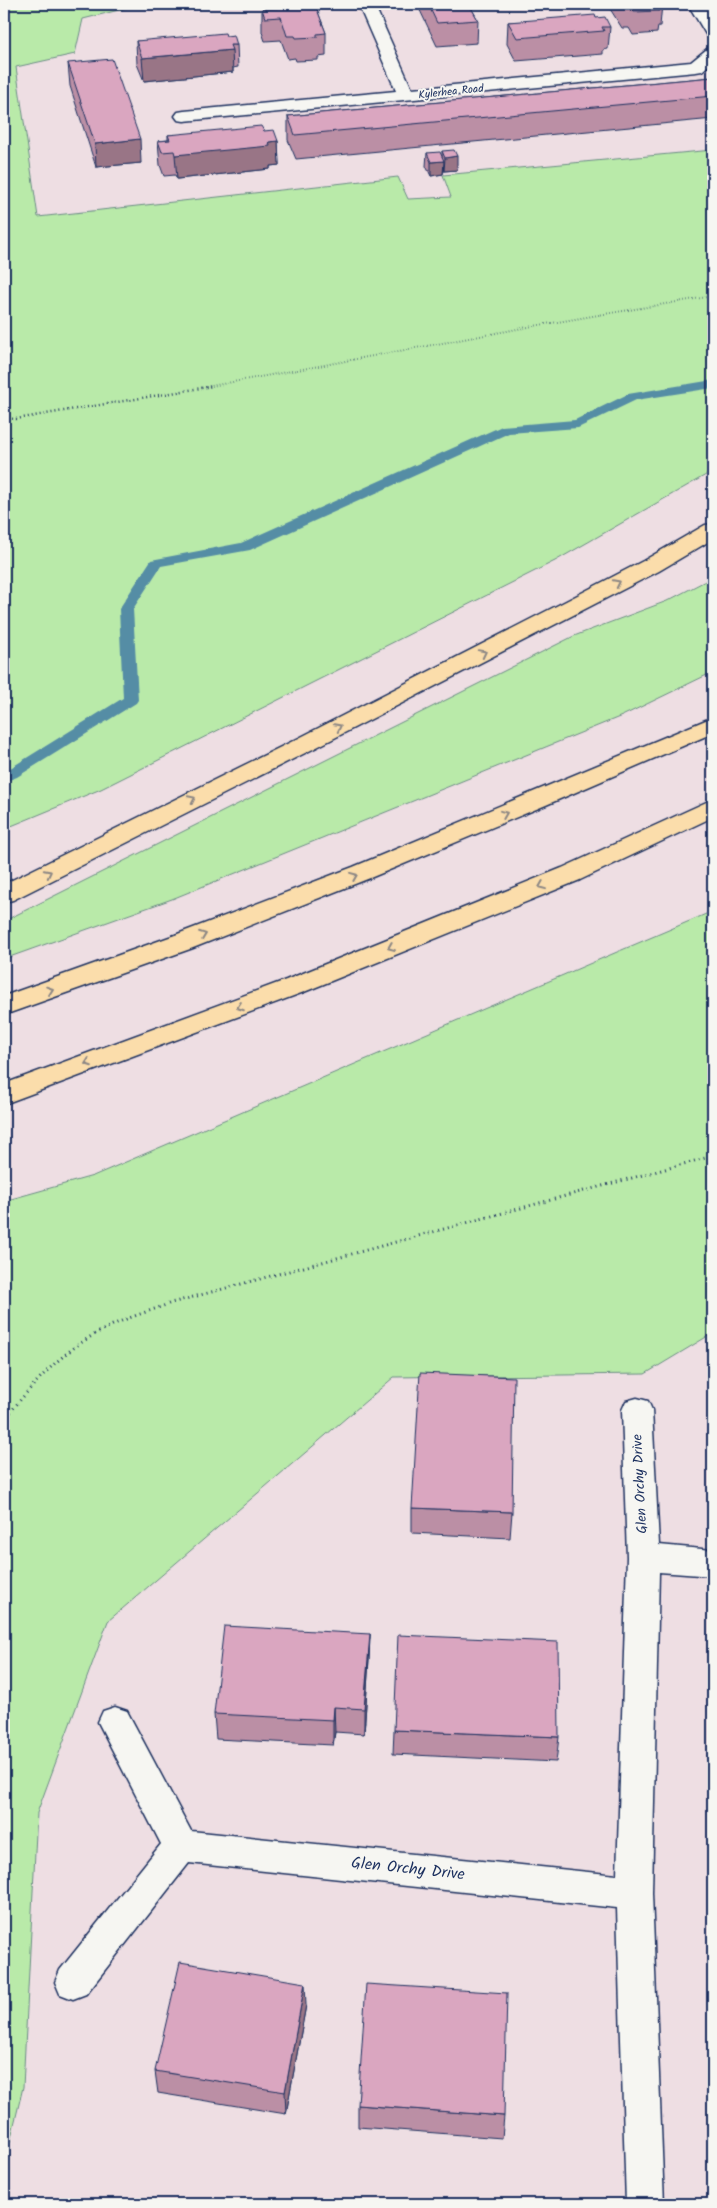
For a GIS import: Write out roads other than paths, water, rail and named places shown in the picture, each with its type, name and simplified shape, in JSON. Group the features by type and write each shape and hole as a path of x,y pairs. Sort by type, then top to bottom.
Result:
{"highway":[{"path":"4,894 307,743 651,566 713,530"},
{"path":"4,1006 138,960 345,880 563,790 713,724"},
{"path":"571,874 713,807"},
{"path":"4,1094 295,986 713,818"}],"street":[{"path":"366,4 407,96"},
{"path":"696,4 713,32"},
{"name":"Kylerhea Road","path":"184,116 696,67 713,53"},
{"path":"177,99 190,134"},
{"name":"Glen Orchy Drive","path":"637,1410 643,1557 634,1893 645,2204"},
{"path":"643,1557 713,1563"},
{"path":"73,1982 181,1846 115,1722"},
{"name":"Glen Orchy Drive","path":"181,1846 634,1893"}],"waterway":[{"path":"4,777 12,774 131,700 126,609 156,563 245,547 507,429 578,424 633,397 713,384"}]}
